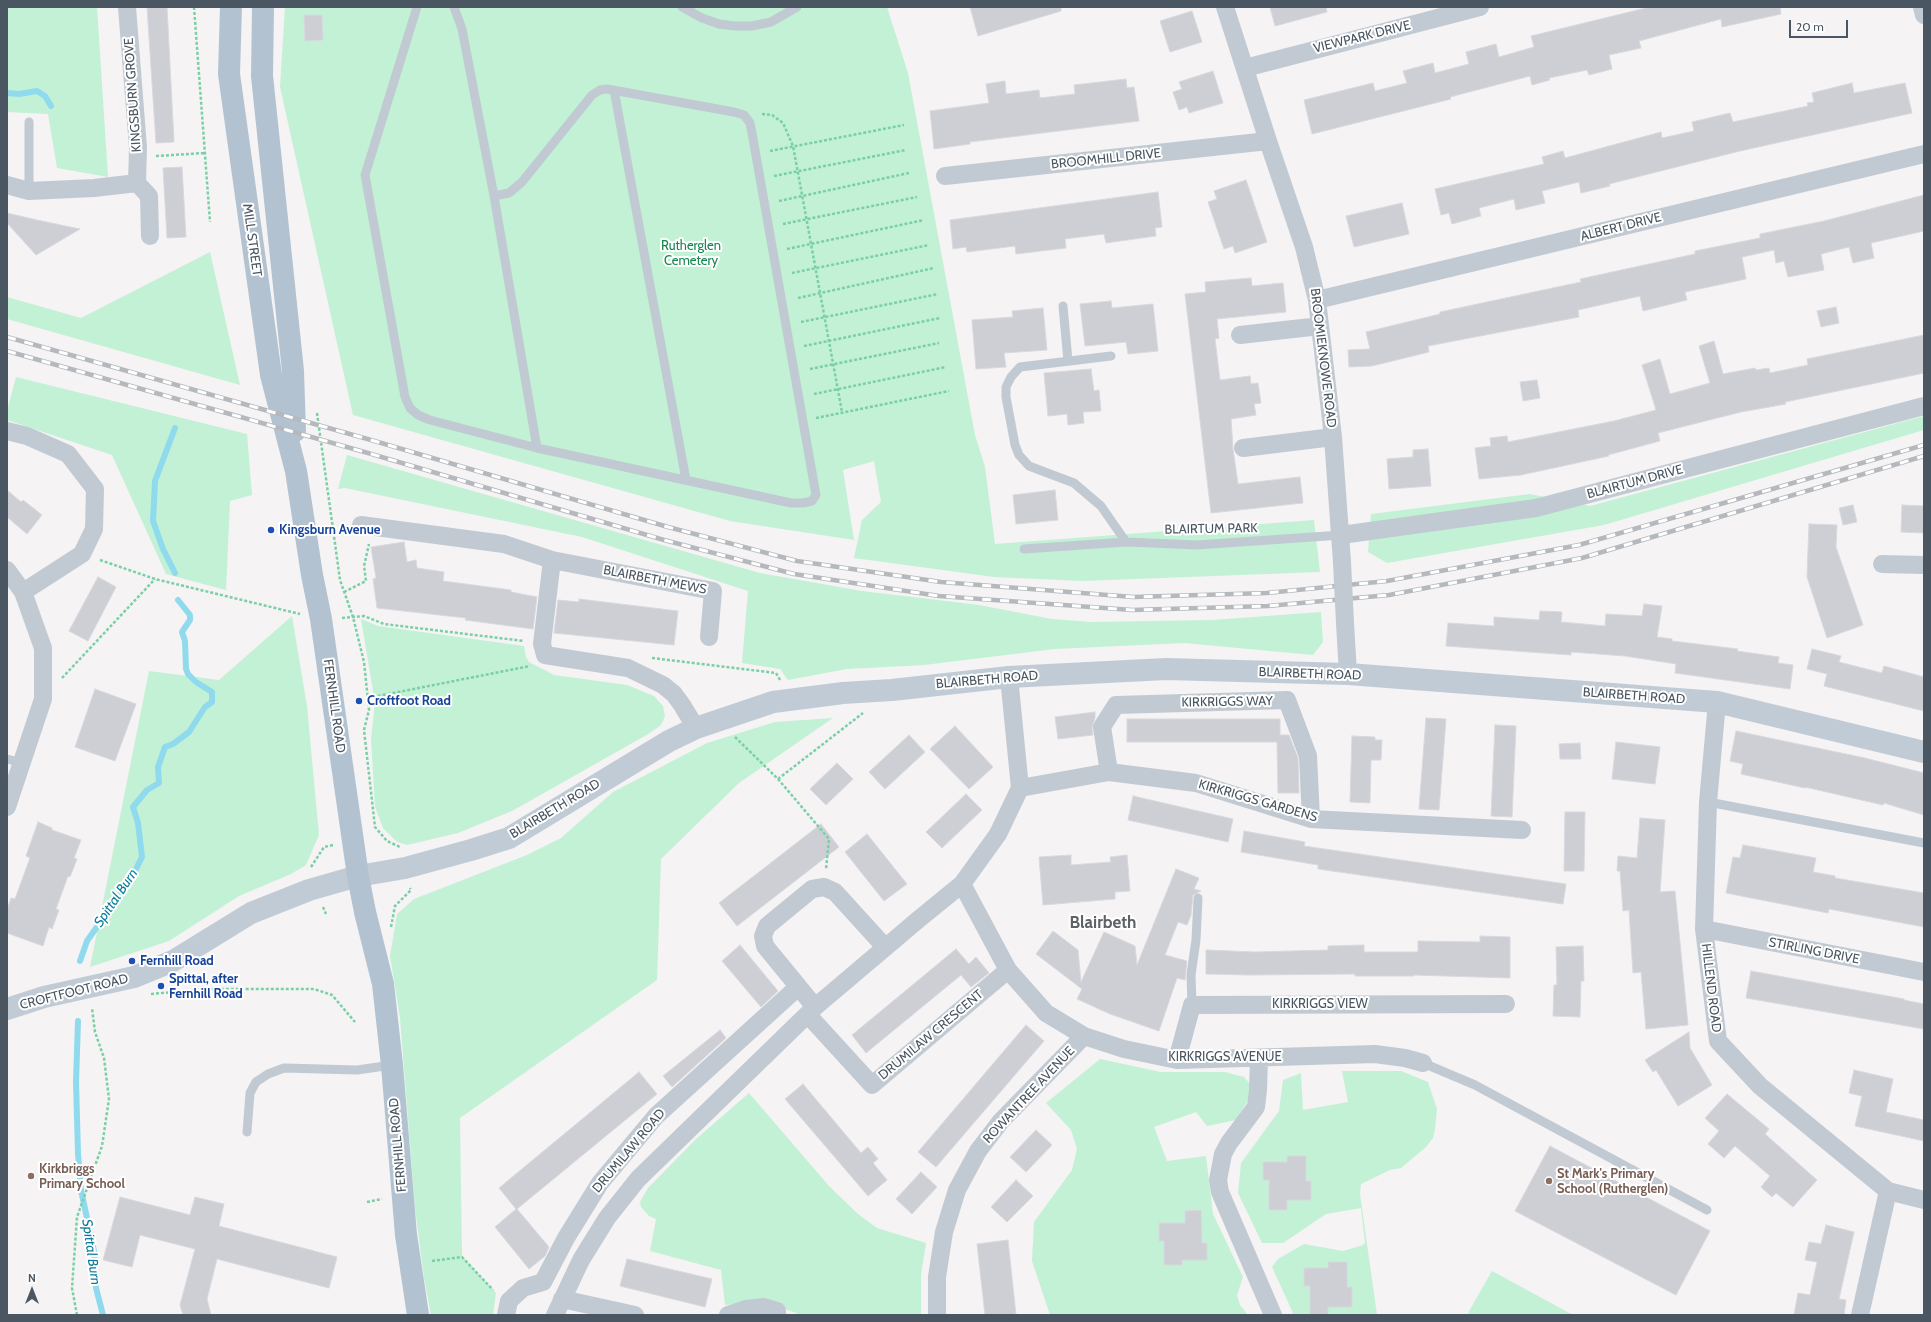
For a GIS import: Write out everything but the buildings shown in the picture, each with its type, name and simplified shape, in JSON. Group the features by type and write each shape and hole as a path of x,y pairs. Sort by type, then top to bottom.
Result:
{"main road":[{"name":"MILL STREET","path":"231,7 229,74 271,375 296,471 312,574 321,619"},
{"name":"MILL STREET","path":"263,7 262,76 293,371 296,471"},
{"name":"FERNHILL ROAD","path":"321,619 358,876 365,912 383,984 392,1066 406,1235 418,1315"},
{"name":"BLAIRBETH ROAD","path":"358,876 405,868 509,838 663,744 696,728 773,702 843,693 892,690 1009,677 1166,669 1348,674 1717,702 1924,752"},
{"name":"CROFTFOOT ROAD","path":"7,1009 44,997 134,977 173,961 251,913 309,890 358,876"}],"street":[{"name":"KINGSBURN GROVE","path":"127,7 138,157 137,182"},
{"name":"BROOMIEKNOWE ROAD","path":"1225,7 1304,247 1317,300 1333,437 1341,535 1348,674"},
{"name":"VIEWPARK DRIVE","path":"1245,68 1480,7"},
{"path":"1922,7 1924,15"},
{"name":"BROOMHILL DRIVE","path":"945,176 1268,141"},
{"name":"ALBERT DRIVE","path":"1317,300 1924,154"},
{"path":"7,185 29,191 94,188 137,182 149,196 150,236"},
{"path":"1240,335 1320,326"},
{"name":"BLAIRTUM DRIVE","path":"1341,535 1536,508 1924,406"},
{"path":"7,431 27,436 68,454 95,489 94,529 82,554 23,592"},
{"path":"1243,448 1333,437"},
{"name":"BLAIRBETH MEWS","path":"367,525 504,544 552,560 713,591 709,637"},
{"path":"552,560 543,649 628,668 663,685 674,694 696,728"},
{"path":"1882,564 1924,565"},
{"path":"7,570 23,592 44,648 43,699 14,761 7,807"},
{"path":"1009,677 1020,788"},
{"name":"KIRKRIGGS WAY","path":"1109,772 1102,727 1116,705 1287,700 1308,756 1311,819"},
{"name":"HILLEND ROAD","path":"1717,702 1708,802 1704,929 1718,1040 1760,1086 1888,1191"},
{"name":"KIRKRIGGS GARDENS","path":"1020,788 1109,772 1196,783 1311,819 1522,830"},
{"name":"DRUMILAW ROAD","path":"559,1307 581,1260 607,1218 638,1179 812,1011 885,947 962,884 998,834 1020,788"},
{"name":"KIRKRIGGS AVENUE","path":"962,884 1008,970 1046,1013 1084,1036 1124,1049 1177,1060 1375,1054 1405,1058 1423,1063"},
{"path":"812,1011 798,987 765,946 763,936 767,926 812,889 824,887 835,892 885,947"},
{"name":"STIRLING DRIVE","path":"1704,929 1924,972"},
{"name":"DRUMILAW CRESCENT","path":"812,1011 872,1085 1008,970"},
{"name":"DRUMILAW ROAD","path":"507,1308 523,1288 543,1282 566,1238 600,1183 656,1116 798,987"},
{"name":"KIRKRIGGS VIEW","path":"1192,1005 1506,1004"},
{"path":"1177,1060 1192,1005"},
{"name":"ROWANTREE AVENUE","path":"937,1315 937,1277 944,1232 957,1190 978,1151 1002,1121 1084,1036"},
{"path":"1259,1058 1256,1107 1229,1143 1223,1154 1218,1180 1220,1192 1273,1315"},
{"path":"1860,1315 1888,1191 1924,1200"},
{"path":"728,1315 746,1309 764,1306 776,1311 777,1315"},
{"path":"559,1307 635,1315"}],"lane":[{"path":"417,7 365,175 405,397 410,408 418,415 430,420 538,448 791,502 803,503 812,500 816,495 773,252 750,123 744,116 734,112 614,90 600,90 592,95 522,182 509,193 494,196"},
{"path":"454,7 462,29 494,196 538,448"},
{"path":"682,7 702,18 719,24 735,26 752,26 771,22 797,7"},
{"path":"614,90 686,480"},
{"path":"29,122 29,191"},
{"path":"1063,306 1068,361"},
{"path":"1110,356 1020,367 1010,377 1006,387 1006,397 1015,445 1019,455 1029,466 1074,483 1101,506 1126,542"},
{"name":"BLAIRTUM PARK","path":"1024,548 1126,542 1197,545 1341,535"},
{"path":"1708,802 1924,843"},
{"path":"1192,1005 1190,975 1196,940 1198,898"},
{"path":"1423,1063 1476,1085 1707,1210"},
{"path":"247,1132 250,1093 256,1082 268,1074 284,1068 358,1070 392,1066"}],"path":[{"path":"194,7 210,222"},
{"path":"744,116 762,114 772,116 783,123 793,146 842,412"},
{"path":"770,151 904,125"},
{"path":"774,176 906,150"},
{"path":"138,157 205,153"},
{"path":"779,201 908,173"},
{"path":"783,224 917,197"},
{"path":"773,252 924,220"},
{"path":"792,273 929,245"},
{"path":"798,298 934,268"},
{"path":"801,322 938,294"},
{"path":"790,349 940,318"},
{"path":"810,369 939,343"},
{"path":"814,394 946,367"},
{"path":"802,420 949,391"},
{"path":"316,407 340,580 353,617 364,662 369,710 364,730 375,827 387,841 400,847 411,890 395,906 390,930"},
{"path":"344,592 366,581 364,566 367,525"},
{"path":"82,554 155,580 321,619"},
{"path":"43,699 155,580"},
{"path":"368,698 534,665 543,649"},
{"path":"778,779 892,690"},
{"path":"720,720 778,779 830,839 824,887"},
{"path":"76,1315 72,1288 77,1217 102,1146 109,1099 104,1058 95,1032 89,987"},
{"path":"150,994 208,989 314,988 332,996 356,1022"},
{"path":"430,1254 432,1262 462,1257 496,1293 507,1308"}],"green space":[{"path":"7,7 97,7 108,177 57,168 48,114 7,112"},
{"name":"Rutherglen Cemetery","path":"285,7 887,7 908,73 975,435 985,467 995,544 1314,520 1320,572 1082,581 994,577 854,558 862,520 881,502 874,461 843,470 854,540 730,521 353,415 280,87"},
{"path":"210,252 240,385 7,319 7,297 81,318"},
{"path":"16,377 247,434 252,495 230,501 226,590 166,574 112,455 7,420 7,411"},
{"path":"1924,416 1924,430 1604,525 1387,563 1368,552 1371,514 1530,494 1590,506"},
{"path":"347,455 760,573 862,591 979,605 1052,619 1091,622 1212,620 1321,612 1323,642 1313,655 1184,643 1055,649 924,665 847,669 788,680 780,669 742,663 748,591 582,537 345,488 338,489"},
{"path":"292,616 307,706 319,835 306,865 291,874 239,896 169,941 90,967 149,671 219,680"},
{"path":"361,619 378,626 524,646 526,657 529,662 554,675 627,685 654,696 663,706 665,716 661,725 650,733 512,811 458,833 407,845 397,842 383,828 375,807 371,739 375,703"},
{"path":"833,718 739,783 661,859 657,980 460,1118 462,1256 496,1293 493,1315 431,1315 424,1278 415,1208 400,1018 390,956 397,914 414,899 527,855 561,838 613,792 707,743 775,722"},
{"path":"1100,1059 1161,1072 1225,1072 1244,1077 1251,1085 1252,1094 1236,1120 1207,1126 1196,1112 1154,1127 1167,1161 1206,1156 1213,1214 1243,1277 1237,1295 1240,1305 1248,1315 1050,1315 1032,1261 1034,1222 1072,1170 1077,1149 1071,1130 1046,1103"},
{"path":"1342,1071 1401,1071 1428,1082 1437,1109 1435,1129 1433,1138 1426,1147 1401,1168 1390,1170 1361,1184 1360,1194 1377,1315 1289,1315 1293,1313 1272,1267 1278,1259 1304,1244 1343,1251 1363,1245 1365,1243 1361,1208 1326,1214 1283,1243 1262,1243 1238,1193 1241,1163 1279,1111 1283,1080 1301,1073 1303,1110 1348,1102"},
{"path":"749,1093 829,1186 858,1214 877,1228 926,1243 921,1275 921,1315 801,1315 764,1301 725,1305 721,1270 650,1251 656,1219 649,1216 641,1207 640,1202 648,1188 696,1139"},
{"path":"1492,1271 1573,1315 1472,1315 1468,1313"}],"waterway":[{"name":"Spittal Burn","path":"7,93 19,94 37,91 45,96 51,106"},
{"name":"Spittal Burn","path":"175,428 155,481 153,521 163,549 175,573"},
{"name":"Spittal Burn","path":"80,961 87,941 132,877 142,857 138,823 133,807 147,790 159,783 158,767 165,747 173,744 189,732 205,707 212,702 212,692 196,682 188,674 186,669 185,641 182,632 190,620 190,615 178,600"},
{"name":"Spittal Burn","path":"78,1021 76,1082 78,1154 81,1190 94,1251 96,1288 103,1315"}],"railway":[{"path":"7,337 371,440 668,527 797,561 941,582 1133,597 1267,593 1387,581 1579,545 1924,445"},
{"path":"7,351 368,453 664,540 794,574 939,596 1132,610 1268,606 1389,595 1582,558 1924,456"}],"place":[{"name":"Kingsburn Avenue","path":"271,530"},
{"name":"Croftfoot Road","path":"359,701"},
{"name":"Fernhill Road","path":"132,961"},
{"name":"Spittal, after Fernhill Road","path":"161,986"},
{"name":"Kirkbriggs Primary School","path":"31,1176"},
{"name":"St Mark's Primary School (Rutherglen)","path":"1549,1181"}],"district":[{"name":"Blairbeth","path":"1103,923"}]}
